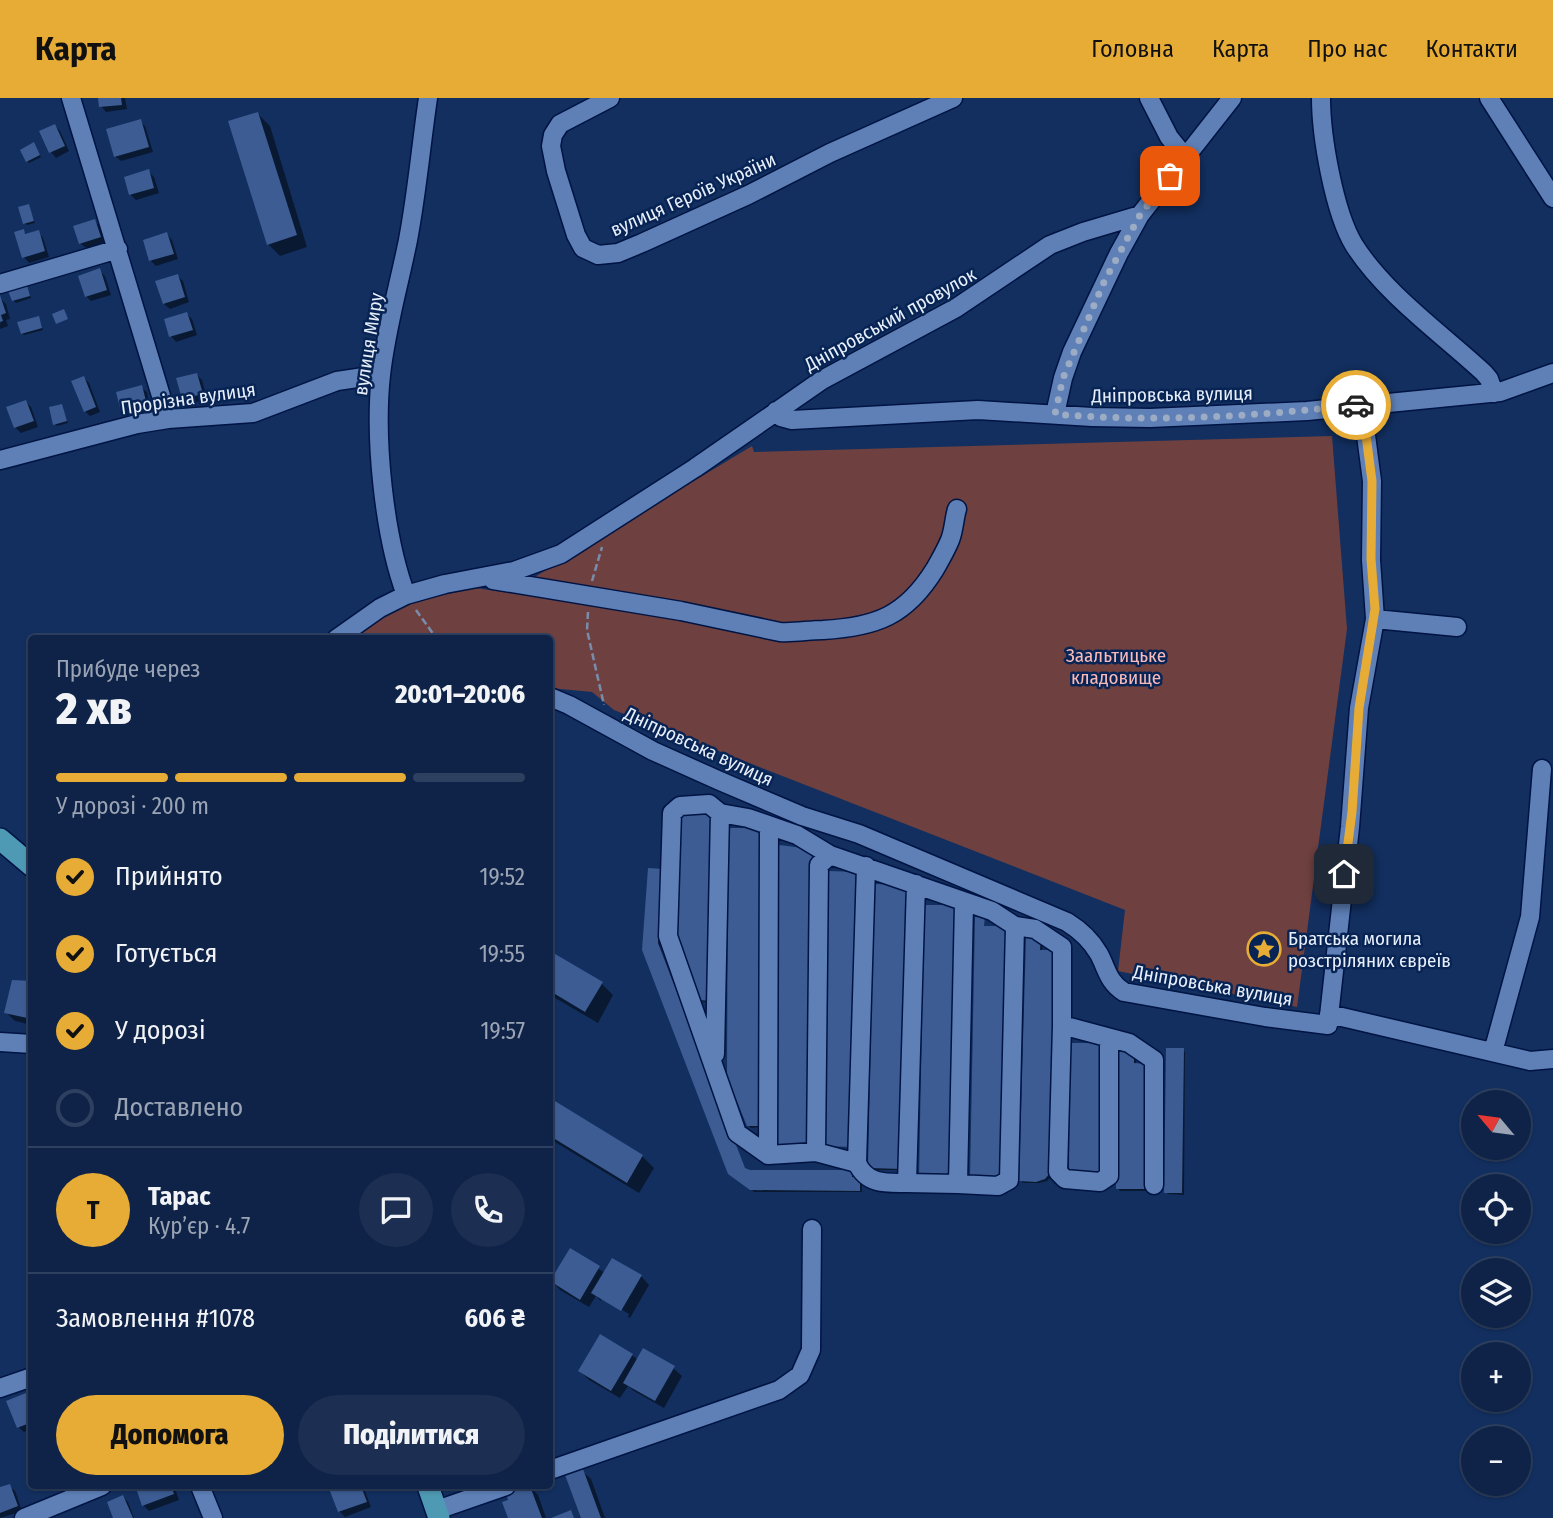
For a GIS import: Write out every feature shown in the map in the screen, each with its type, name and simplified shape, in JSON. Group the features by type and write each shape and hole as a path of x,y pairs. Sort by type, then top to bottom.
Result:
{"main road":[{"path":"0,839 28,863"},
{"path":"429,1489 438,1514"}],"street":[{"path":"71,98 168,419"},
{"name":"вулиця Миру","path":"406,596 395,561 385,501 380,451 380,378 408,239 428,98"},
{"name":"вулиця Героїв України","path":"610,98 560,124 553,135 551,146 576,235 583,248 598,255 618,253 642,243 952,98"},
{"path":"1149,98 1169,137 1185,157"},
{"path":"1055,414 1072,352 1104,282 1140,215 1232,98"},
{"path":"1321,98 1332,178 1354,246 1403,300 1484,373 1494,393"},
{"path":"1489,98 1553,198"},
{"name":"Дніпровський провулок","path":"776,411 822,380 956,308 1050,244 1140,215"},
{"path":"0,284 118,249"},
{"name":"Дніпровська вулиця","path":"776,411 788,420 968,410 1150,418 1307,411 1494,393 1553,373"},
{"name":"Прорізна вулиця","path":"0,460 105,432 168,419 253,413 337,381 364,377 380,378"},
{"path":"1362,405 1372,481 1371,559 1375,619 1359,708 1350,827 1329,1014 1530,1061 1553,1059"},
{"path":"342,635 380,608 423,589 528,568 561,554 695,468 776,411"},
{"path":"479,578 681,611 780,632 857,627 895,614 916,596 949,544 957,509"},
{"path":"1375,619 1457,627"},
{"name":"Дніпровська вулиця","path":"553,698 653,751 775,805 859,834 1067,922 1085,935 1100,956 1110,980 1124,992 1253,1015 1328,1025 1329,1014"},
{"path":"1493,1052 1530,917 1542,769"},
{"path":"857,1163 816,1152 768,1155 737,1133 668,936 672,813 680,806 709,804 720,813 748,818 797,835 831,855 992,911 1015,926 1035,929 1062,947 1058,1171 1065,1179 1100,1182 1109,1176 1109,1040"},
{"path":"714,1065 720,813"},
{"path":"768,1155 769,827"},
{"path":"859,834 857,1163 861,1172 877,1183 998,1186 1009,1180 1015,926"},
{"path":"816,1152 819,865 831,855"},
{"path":"907,1183 916,884"},
{"path":"958,1184 964,903"},
{"path":"1062,1025 1109,1040 1129,1043 1154,1060 1154,1185"},
{"path":"0,1042 28,1044"},
{"path":"553,1470 779,1390 800,1375 811,1350 812,1229"},
{"path":"0,1388 28,1378"},
{"path":"24,1518 95,1489"},
{"path":"201,1489 213,1518"},
{"path":"438,1514 499,1489"}],"path":[{"path":"610,524 589,596 587,630 610,729"},
{"path":"406,596 434,635"}],"green space":[{"name":"Заальтицьке кладовище","path":"1332,436 1347,629 1297,1007 1118,971 1125,910 614,710 592,692 553,688 553,635 359,635 380,619 416,601 475,588 503,592 528,581 752,446 754,452"}],"building":[{"path":"98,98 121,98 122,105 99,107"},
{"path":"258,112 297,235 267,245 228,121"},
{"path":"141,119 149,147 114,157 106,129"},
{"path":"55,124 65,146 49,153 39,131"},
{"path":"34,142 40,155 26,162 20,150"},
{"path":"149,169 154,188 129,195 124,177"},
{"path":"29,204 34,221 23,224 18,207"},
{"path":"95,219 101,237 79,244 73,226"},
{"path":"24,229 25,234 39,230 45,251 22,258 14,232"},
{"path":"167,232 174,254 149,261 143,240"},
{"path":"100,268 107,290 85,297 78,276"},
{"path":"178,274 185,297 163,304 155,281"},
{"path":"27,285 30,296 12,301 8,291"},
{"path":"0,295 6,313 1,315 3,321 0,322"},
{"path":"64,309 68,319 56,324 52,314"},
{"path":"187,312 193,330 169,337 164,319"},
{"path":"39,316 42,328 21,334 17,322"},
{"path":"197,373 203,394 182,399 176,378"},
{"path":"84,376 96,407 84,412 71,381"},
{"path":"142,385 147,405 121,412 116,392"},
{"path":"26,400 34,421 14,428 6,407"},
{"path":"62,404 67,421 53,425 49,407"},
{"path":"678,814 710,814 710,1001 699,1000 678,940"},
{"path":"728,828 760,828 759,1126 747,1126 727,1077"},
{"path":"779,845 812,849 808,1146 776,1146"},
{"path":"648,868 663,869 658,943 745,1168 852,1170 852,1177 860,1177 860,1191 750,1190 728,1174 642,950"},
{"path":"828,871 859,872 853,1147 822,1146"},
{"path":"874,884 908,885 902,1169 868,1168"},
{"path":"924,905 956,905 952,1179 919,1179"},
{"path":"975,917 985,917 984,926 1006,926 1001,1179 970,1178"},
{"path":"1026,938 1041,938 1040,950 1056,950 1050,1173 1045,1179 1036,1182 1019,1181"},
{"path":"553,953 603,982 585,1012 553,993"},
{"path":"12,980 28,981 28,1018 4,1013"},
{"path":"1070,1043 1103,1043 1102,1175 1069,1174"},
{"path":"1117,1047 1134,1052 1134,1063 1147,1064 1146,1189 1116,1189"},
{"path":"1166,1048 1184,1048 1182,1193 1164,1193"},
{"path":"553,1100 643,1155 627,1183 553,1138"},
{"path":"570,1248 600,1266 580,1300 553,1283 553,1276"},
{"path":"612,1258 642,1275 621,1311 591,1293"},
{"path":"600,1334 633,1354 611,1391 578,1371"},
{"path":"643,1348 675,1366 655,1401 623,1383"},
{"path":"26,1393 28,1424 17,1428 6,1401"},
{"path":"583,1469 601,1518 581,1518 565,1475"},
{"path":"10,1484 18,1506 0,1513 0,1487"},
{"path":"136,1489 172,1489 174,1494 142,1506"},
{"path":"329,1489 362,1489 367,1502 338,1512"},
{"path":"519,1489 531,1489 542,1518 508,1518 502,1502 508,1500 506,1494"},
{"path":"123,1495 133,1518 113,1518 107,1502"},
{"path":"571,1510 574,1518 551,1518"}],"way so far":[{"path":"1170,176 1140,215 1104,282 1072,352 1055,414 1150,418 1307,411 1356,405"}],"place":[{"name":"Братська могила розстріляних євреїв","path":"1264,949"}],"route":[{"path":"1344,874 1352,812 1359,708 1375,619 1371,559 1371,461 1362,405 1356,405"}]}
